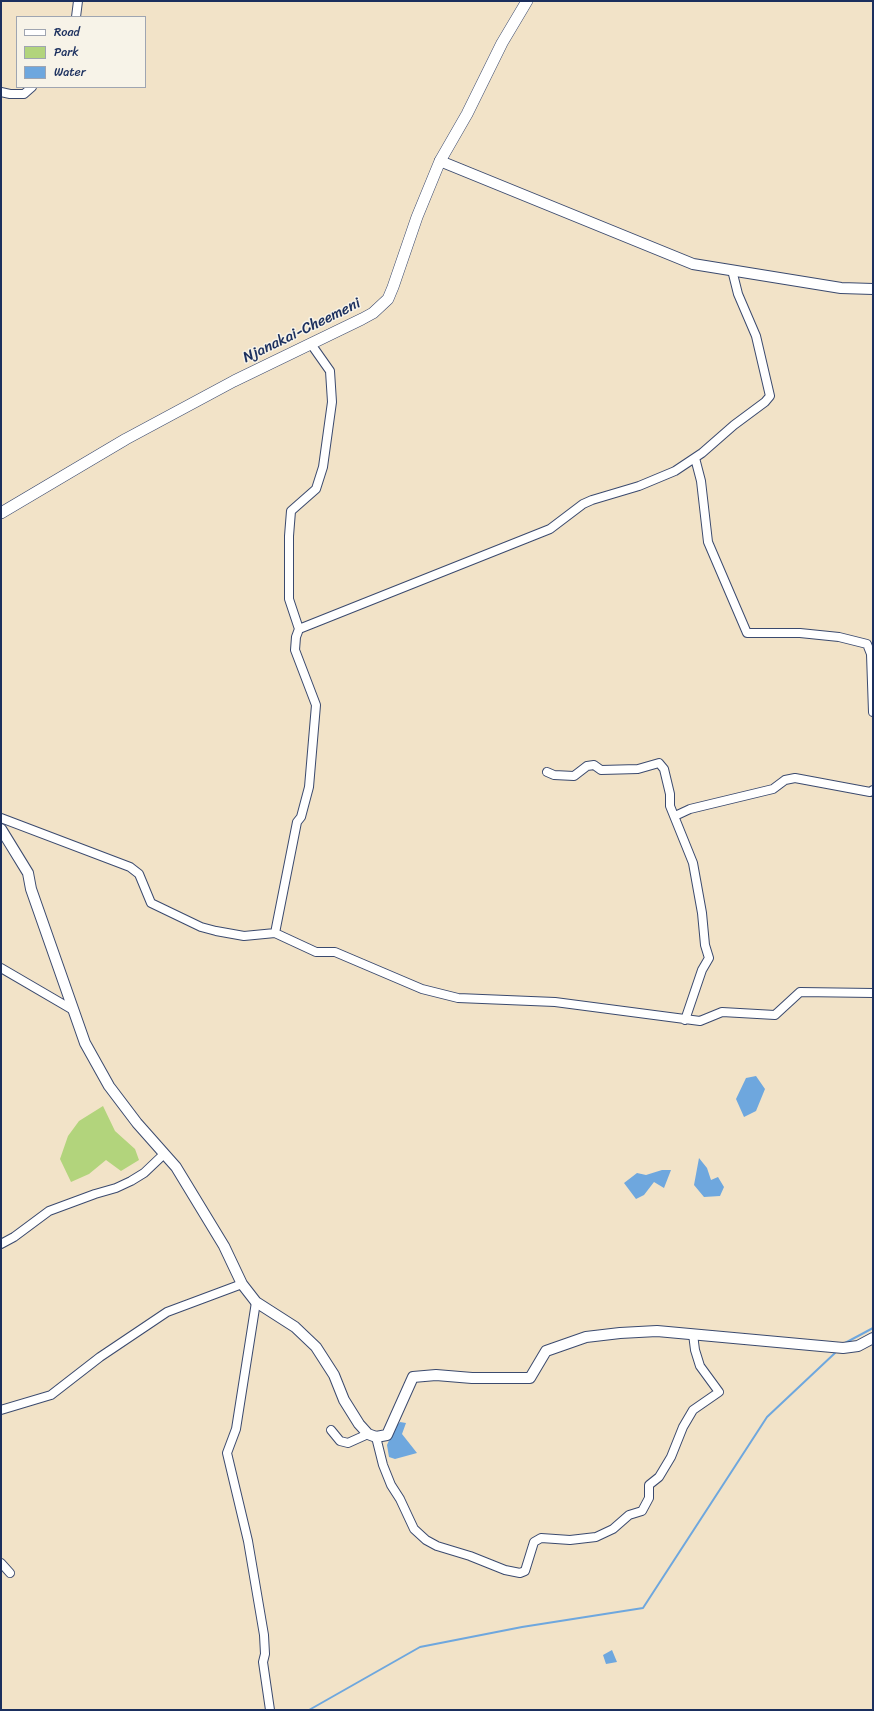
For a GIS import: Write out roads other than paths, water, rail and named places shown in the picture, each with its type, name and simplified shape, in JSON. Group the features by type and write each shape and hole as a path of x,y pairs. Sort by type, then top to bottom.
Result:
{"main road":[{"name":"Njanakai-Cheemeni","path":"1,513 126,439 234,382 373,313 388,299 417,217 440,161 467,114 502,43 527,1"}],"street":[{"path":"76,16 78,1"},
{"path":"1,92 10,94 24,94 31,88"},
{"path":"440,161 693,264 841,288 873,289"},
{"path":"299,629 550,529 583,504 639,486 675,471 695,458 734,425 765,402 770,396 756,336 738,294 732,270"},
{"path":"275,933 297,822 301,817 309,787 316,705 295,650 296,637 299,629 289,599 289,536 291,511 316,488 323,467 332,402 330,371 311,344"},
{"path":"695,458 701,481 708,542 747,633 800,633 839,637 867,644 871,654 873,712"},
{"path":"547,772 554,775 574,776 587,766 594,765 601,770 638,768 659,763 664,769 670,794 670,806 693,863 702,913 705,945 709,958 702,970 685,1020"},
{"path":"675,816 690,809 773,789 785,780 795,778 870,792 873,790"},
{"path":"1,818 130,867 139,874 152,903 201,926 216,931 244,936 275,933 316,952 335,952 422,989 458,998 555,1002 700,1022 722,1012 775,1015 800,992 873,993"},
{"path":"1,829 28,873 31,889 85,1043 109,1086 176,1167 224,1246 242,1284 256,1302 295,1327 316,1347 334,1375 344,1400 358,1424 372,1436 390,1485 400,1499 414,1529 426,1540 437,1546 470,1556 505,1570 520,1573 525,1571 534,1542 541,1538 570,1540 596,1537 613,1529 629,1515 642,1511 648,1498 649,1485 659,1477 671,1457 683,1427 693,1410 719,1392 700,1366 695,1350 693,1334"},
{"path":"1,968 73,1010"},
{"path":"1,1244 14,1237 49,1210 116,1188 131,1181 144,1173 164,1154"},
{"path":"1,1410 51,1394 100,1357 167,1312 242,1284"},
{"path":"256,1302 236,1429 227,1453 248,1541 264,1635 264,1674 270,1710"},
{"path":"331,1430 340,1441 348,1443 372,1436 387,1434 413,1377 436,1375 472,1378 530,1378 546,1351 586,1337 620,1332 657,1331 843,1348 858,1346 873,1338"},
{"path":"1,1563 10,1573"}],"water":[{"path":"756,1076 765,1089 756,1111 744,1117 736,1099 746,1078"},
{"path":"699,1158 707,1168 711,1180 718,1177 724,1187 720,1196 704,1197 694,1185"},
{"path":"662,1170 671,1170 664,1188 654,1182 644,1195 636,1199 624,1183 637,1173 646,1175"},
{"path":"400,1422 406,1423 402,1434 417,1453 395,1459 389,1457 387,1445 394,1429"},
{"path":"612,1650 617,1662 606,1664 603,1655"}],"waterway":[{"path":"845,1343 873,1328"},
{"path":"309,1710 420,1647 522,1627 643,1608 767,1417 835,1353"}]}
